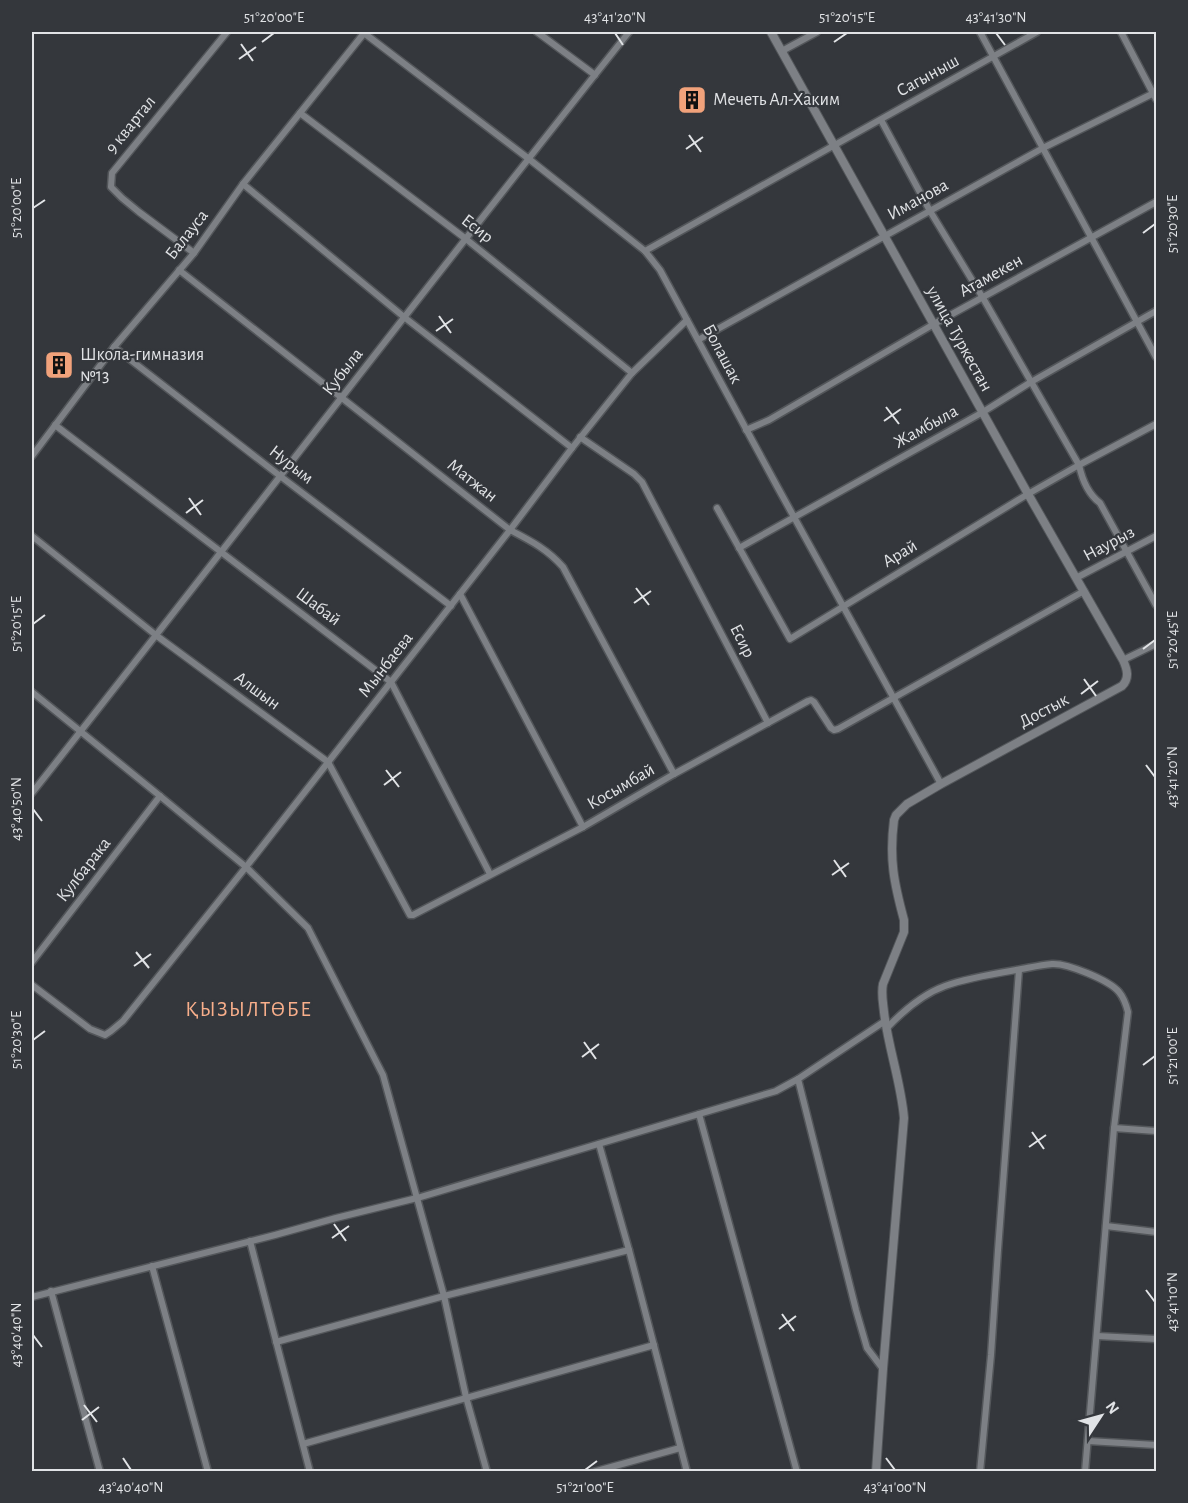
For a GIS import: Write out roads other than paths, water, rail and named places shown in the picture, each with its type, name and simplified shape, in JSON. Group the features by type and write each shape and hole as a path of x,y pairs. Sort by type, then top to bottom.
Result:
{"street":[{"name":"9 квартал","path":"194,252 122,198 111,187 112,173 227,32"},
{"name":"Балауса","path":"32,456 114,346 194,252 243,184 365,32"},
{"name":"Болашак","path":"365,32 645,251 660,270 941,784"},
{"path":"537,32 595,75"},
{"name":"Кубыла","path":"32,794 629,32"},
{"name":"улица Туркестан","path":"771,32 1123,660"},
{"path":"782,51 817,32"},
{"path":"980,32 1156,357"},
{"name":"Сагыныш","path":"645,251 1037,32"},
{"path":"1121,32 1156,95"},
{"name":"Иманова","path":"698,340 1043,148 1156,95"},
{"name":"Есир","path":"300,113 466,239 632,373"},
{"path":"880,120 930,211 983,298 1078,465 1092,497 1100,503 1128,551 1156,605"},
{"path":"243,184 404,317 572,448"},
{"name":"Атамекен","path":"746,430 769,420 934,324 1156,202"},
{"name":"Матжан","path":"179,270 510,530 552,555 563,567 674,774"},
{"name":"Жамбыла","path":"740,548 983,412 1156,311"},
{"name":"Мынбаева","path":"32,985 90,1029 105,1035 123,1021 451,606 580,437 632,373 687,320"},
{"name":"Нурым","path":"114,346 451,606"},
{"name":"Арай","path":"717,508 790,639 1028,494 1156,424"},
{"name":"Шабай","path":"55,425 391,682 490,874"},
{"name":"Есир","path":"580,437 642,482 768,723"},
{"name":"Алшын","path":"32,536 157,636 328,762 410,915"},
{"name":"Наурыз","path":"1076,578 1156,536"},
{"path":"894,698 1084,591"},
{"path":"460,594 583,826"},
{"path":"1123,660 1156,644"},
{"name":"Достык","path":"876,1472 904,1118 903,1103 885,1025 881,991 905,926 894,885 891,850 894,820 907,804 941,784 1122,686 1128,674 1123,660"},
{"path":"32,692 246,867 308,928 383,1075 444,1296 466,1397 487,1472"},
{"name":"Косымбай","path":"410,915 414,915 583,826 811,700 834,730 894,698"},
{"name":"Кулбарака","path":"32,962 160,796"},
{"path":"32,1297 417,1198 776,1091 945,986 987,975 1053,964 1065,965 1110,985 1126,1002 1128,1012 1114,1128 1085,1472"},
{"path":"980,1472 991,1355 1019,970"},
{"path":"798,1079 867,1348 883,1369"},
{"path":"699,1114 796,1472"},
{"path":"1114,1128 1156,1131"},
{"path":"599,1144 687,1472"},
{"path":"1106,1226 1156,1232"},
{"path":"250,1240 310,1472"},
{"path":"276,1342 444,1296 629,1250"},
{"path":"152,1266 208,1472"},
{"path":"51,1291 100,1472"},
{"path":"1097,1336 1156,1339"},
{"path":"303,1444 654,1345"},
{"path":"1088,1441 1156,1445"},
{"path":"593,1472 680,1448"}],"place":[{"name":"Мечеть Ал-Хаким","path":"692,100"},
{"name":"Школа-гимназия №13","path":"59,365"}],"district":[{"name":"ҚЫЗЫЛТӨБЕ","path":"249,1009"}]}
